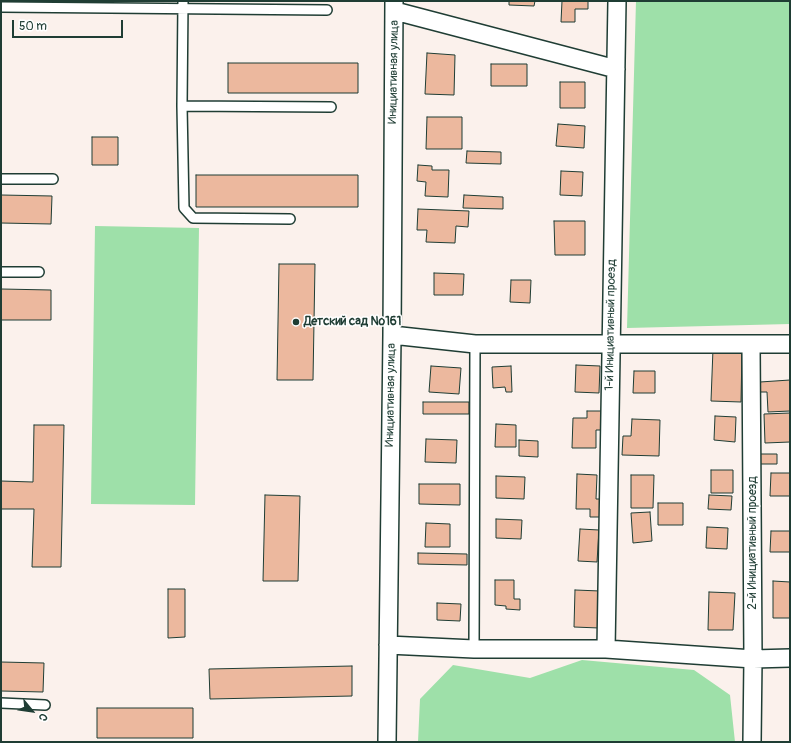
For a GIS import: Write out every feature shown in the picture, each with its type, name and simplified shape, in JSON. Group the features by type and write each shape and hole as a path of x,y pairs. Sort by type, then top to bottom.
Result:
{"street":[{"name":"1-й Инициативный проезд","path":"606,649 617,1"},
{"path":"395,6 616,69"},
{"name":"Инициативная улица","path":"386,742 395,6"},
{"path":"392,335 475,344 790,344"},
{"name":"2-й Инициативный проезд","path":"751,345 754,659 752,742"},
{"path":"388,645 474,649 606,649 754,659 790,658"}],"lane":[{"path":"183,5 182,106 184,208 193,218 290,219"},
{"path":"1,7 183,5 327,10"},
{"path":"182,106 331,107"},
{"path":"1,179 53,180"},
{"path":"1,272 39,272"},
{"path":"474,649 475,344"},
{"path":"1,703 45,704"}],"green space":[{"path":"636,1 790,1 790,324 627,328"},
{"path":"95,226 199,228 195,505 91,504"},
{"path":"582,660 694,670 730,695 735,742 418,742 420,699 453,665 530,678"}],"building":[{"path":"509,1 535,1 534,6 509,5"},
{"path":"562,1 588,1 588,9 575,9 575,22 561,22"},
{"path":"427,53 455,55 454,95 425,94"},
{"path":"228,63 358,63 358,93 228,93"},
{"path":"491,64 527,64 527,86 491,86"},
{"path":"560,82 585,82 585,108 560,108"},
{"path":"427,117 462,117 462,149 426,149"},
{"path":"558,124 585,126 584,148 556,146"},
{"path":"92,137 118,137 118,165 92,165"},
{"path":"467,151 501,152 501,164 466,163"},
{"path":"418,165 432,166 432,170 449,170 448,197 425,196 426,182 417,181"},
{"path":"561,171 583,172 582,196 560,195"},
{"path":"196,175 358,175 358,207 196,207"},
{"path":"1,195 52,196 51,224 1,223"},
{"path":"464,195 503,197 503,209 463,208"},
{"path":"418,209 469,211 468,227 456,226 455,243 426,242 427,230 417,230"},
{"path":"554,221 585,221 585,255 555,255"},
{"name":"Детский сад №161","path":"279,264 315,264 313,380 277,380"},
{"path":"434,273 464,274 463,295 434,295"},
{"path":"511,280 531,280 530,303 510,302"},
{"path":"1,289 51,290 51,320 1,320"},
{"path":"713,349 742,350 741,402 711,401"},
{"path":"576,365 600,366 599,393 575,392"},
{"path":"431,366 461,368 459,394 429,392"},
{"path":"511,366 512,392 506,392 505,387 493,388 492,367"},
{"path":"634,371 655,371 655,393 633,393"},
{"path":"790,380 790,411 768,412 767,392 760,392 760,382"},
{"path":"423,402 469,402 469,414 423,414"},
{"path":"587,411 603,411 603,430 596,430 596,448 572,448 573,418 587,418"},
{"path":"790,413 790,442 765,443 764,414"},
{"path":"715,416 736,417 735,442 714,440"},
{"path":"632,419 660,420 659,456 622,455 623,436 631,436"},
{"path":"496,424 516,425 516,447 495,447"},
{"path":"34,425 64,425 61,567 32,567 34,509 1,509 1,481 33,482"},
{"path":"426,439 457,440 456,463 425,462"},
{"path":"519,440 538,441 538,457 519,456"},
{"path":"753,454 777,454 777,464 753,464"},
{"path":"711,470 733,470 733,493 711,493"},
{"path":"771,473 790,473 790,496 770,496"},
{"path":"577,474 597,475 596,499 604,499 603,517 590,517 590,509 576,509"},
{"path":"631,475 654,475 653,508 631,508"},
{"path":"496,476 525,477 524,499 496,498"},
{"path":"419,484 460,484 460,505 419,504"},
{"path":"265,495 300,496 298,581 263,581"},
{"path":"709,495 732,496 731,510 708,509"},
{"path":"658,503 683,503 683,525 658,525"},
{"path":"650,512 652,541 633,543 631,513"},
{"path":"496,519 522,520 521,539 496,538"},
{"path":"426,523 450,524 450,547 425,547"},
{"path":"707,527 728,528 727,549 706,548"},
{"path":"580,529 599,530 597,562 578,561"},
{"path":"771,531 790,531 790,552 770,552"},
{"path":"418,553 467,554 467,565 418,564"},
{"path":"495,580 514,580 514,599 520,599 520,610 506,609 506,606 495,605"},
{"path":"773,581 790,582 790,618 773,618"},
{"path":"168,589 185,589 185,637 168,638"},
{"path":"575,590 600,591 599,628 574,627"},
{"path":"709,592 735,593 733,630 708,630"},
{"path":"437,603 461,604 460,621 437,620"},
{"path":"1,662 44,663 43,692 1,691"},
{"path":"352,666 352,696 210,699 209,669"},
{"path":"97,708 193,708 193,738 97,738"}],"place":[{"name":"Детский сад №161","path":"296,322"}]}
